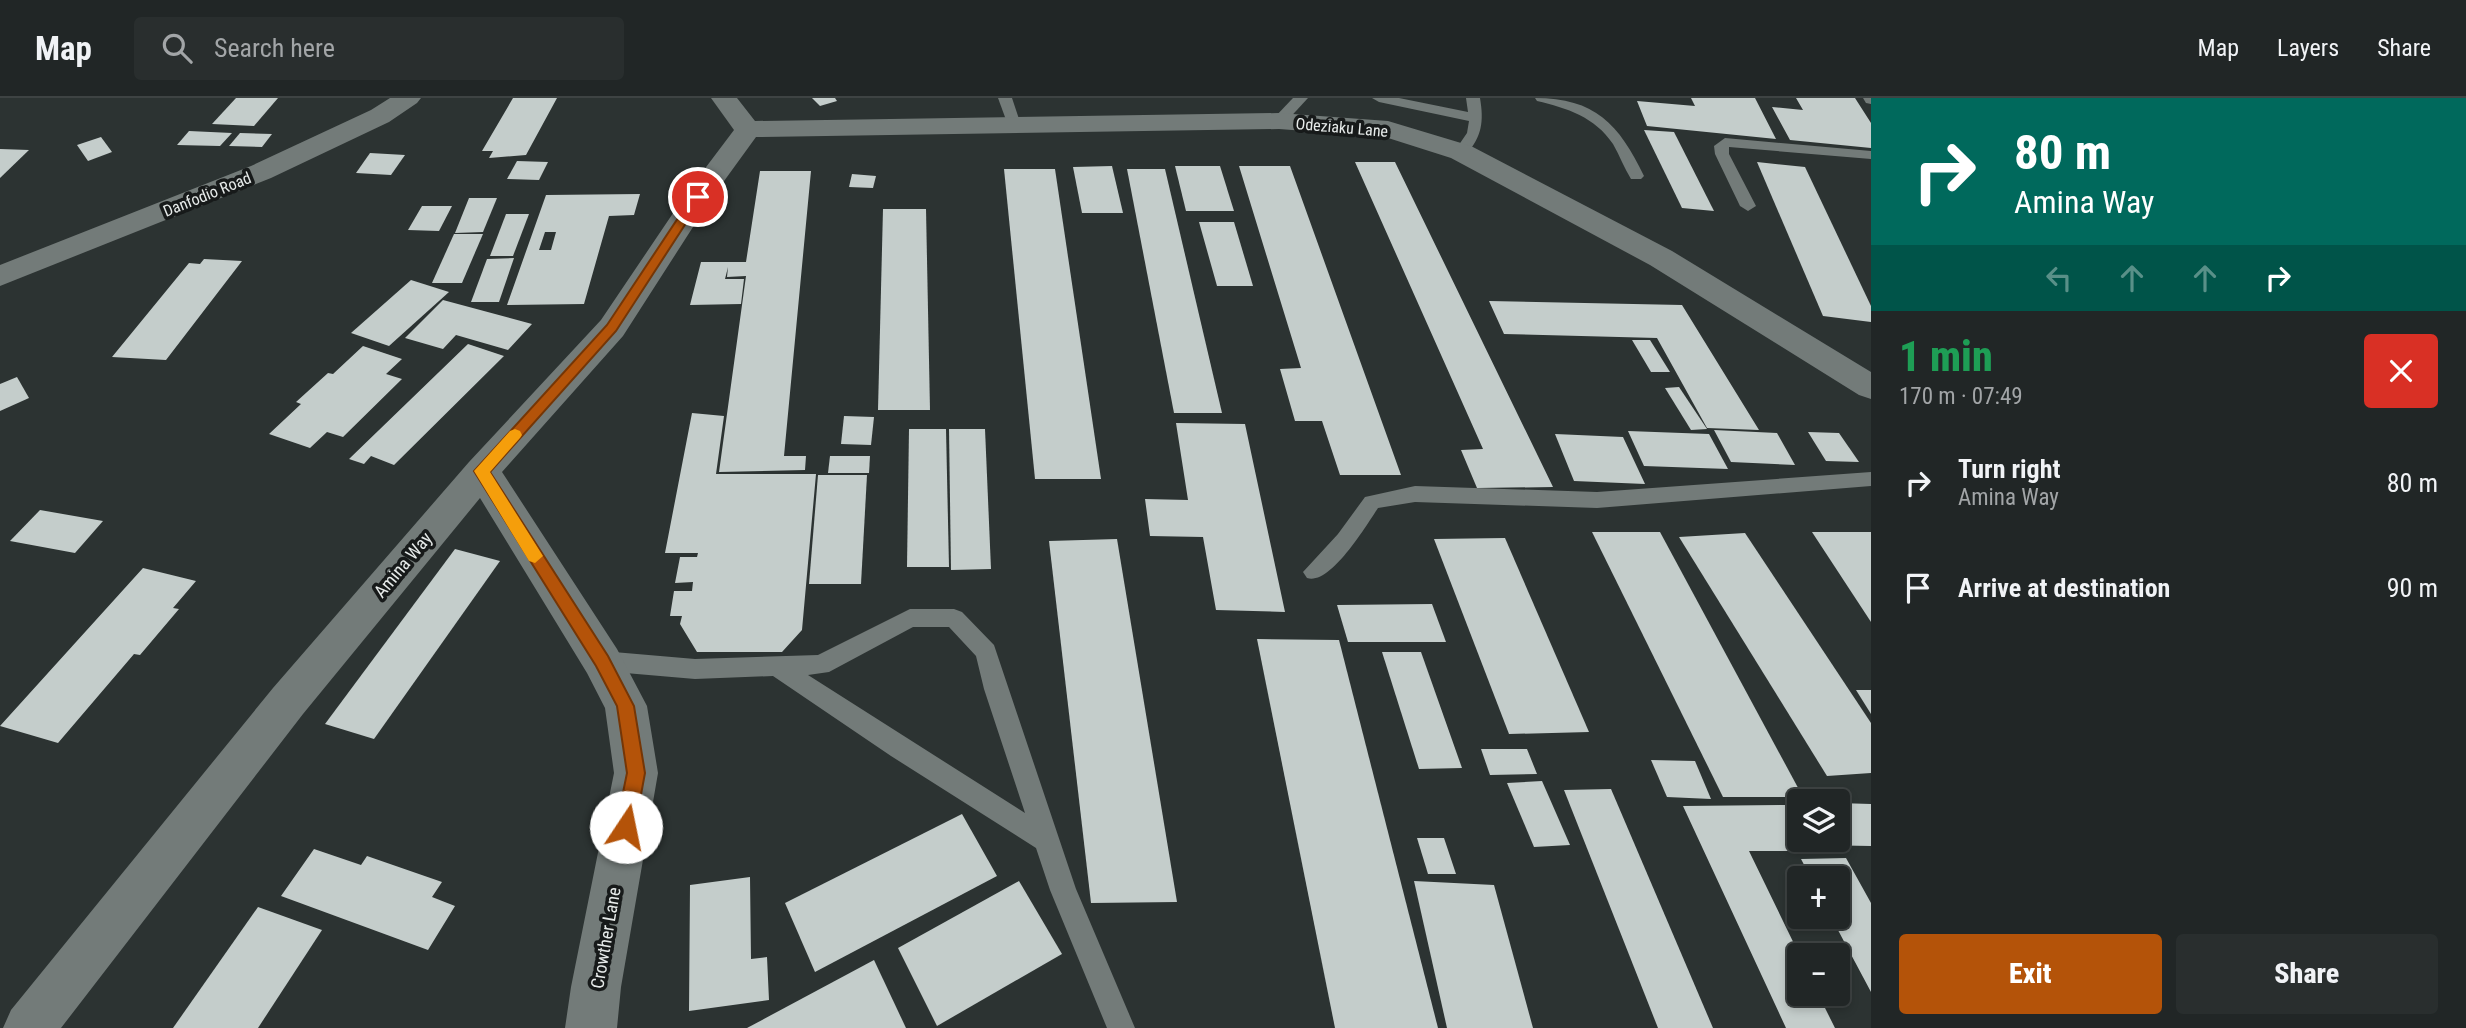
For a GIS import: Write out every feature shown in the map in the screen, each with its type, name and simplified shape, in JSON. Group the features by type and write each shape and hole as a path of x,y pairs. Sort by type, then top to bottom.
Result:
{"street":[{"name":"Danfodio Road","path":"0,276 261,172 380,116 408,98"},
{"path":"724,98 735,116 748,129"},
{"name":"Odeziaku Lane","path":"748,129 1279,121 1388,129 1461,152 1661,258 1871,387"},
{"name":"Amina Way","path":"29,1028 288,701 482,471 612,328 698,197 748,129"},
{"name":"Crowther Lane","path":"482,471 602,661 626,706 636,773 596,987 591,1028"}],"lane":[{"path":"1005,98 1014,125"},
{"path":"1279,121 1301,98"},
{"path":"1379,98 1476,118"},
{"path":"1461,152 1475,137 1473,98"},
{"path":"1542,98 1592,113 1609,128 1626,153 1636,176"},
{"path":"1748,206 1722,155 1721,146 1725,142 1871,155"},
{"path":"1314,572 1345,540 1372,502 1415,494 1597,500 1871,479"},
{"path":"602,661 695,669 821,665 910,618 954,618 986,652 995,689 1063,890 1121,1028"},
{"path":"776,666 899,748 1047,841"}],"building":[{"path":"236,98 278,98 254,126 212,124"},
{"path":"513,98 557,98 526,155 489,158 493,151 482,151"},
{"path":"812,98 835,98 837,101 820,106"},
{"path":"1691,98 1755,98 1776,139 1647,126 1637,101 1695,106"},
{"path":"1796,98 1855,98 1871,123 1871,148 1790,140 1772,107 1803,110"},
{"path":"1644,130 1674,132 1714,211 1682,208"},
{"path":"189,131 232,133 220,146 177,145"},
{"path":"240,133 272,134 262,147 229,146"},
{"path":"101,137 112,152 88,161 77,145"},
{"path":"0,149 29,150 0,178"},
{"path":"370,153 405,155 391,175 356,173"},
{"path":"517,161 548,162 539,180 507,179"},
{"path":"1355,162 1395,162 1553,487 1477,488 1461,450 1483,449"},
{"path":"1757,162 1805,167 1871,306 1871,322 1823,316"},
{"path":"1112,166 1123,213 1082,213 1073,167"},
{"path":"1175,166 1220,166 1234,211 1186,211"},
{"path":"1239,166 1290,166 1401,475 1340,475 1322,421 1295,421 1280,369 1301,368"},
{"path":"1004,169 1055,169 1101,479 1035,479"},
{"path":"1127,169 1165,169 1222,413 1174,413"},
{"path":"760,171 811,171 784,456 806,456 805,470 719,472 746,276 727,277 728,267 725,279 744,279 741,304 690,305 701,262 746,262"},
{"path":"852,174 876,176 873,188 849,187"},
{"path":"640,194 634,215 609,216 584,304 507,305 546,195","holes":["545,232 556,232 551,250 539,250"]},
{"path":"469,198 497,198 483,232 455,233"},
{"path":"422,206 452,206 439,231 408,230"},
{"path":"883,209 926,209 930,410 878,410"},
{"path":"506,214 529,214 513,256 490,256"},
{"path":"1199,222 1234,222 1253,286 1217,286"},
{"path":"454,234 483,234 462,283 432,283"},
{"path":"514,258 499,302 471,302 487,259"},
{"path":"204,259 242,261 166,360 112,357 189,263 200,264"},
{"path":"411,280 449,292 389,346 351,333"},
{"path":"443,300 532,324 508,350 456,335 443,349 405,338"},
{"path":"1489,301 1682,305 1759,430 1707,428 1657,338 1504,334"},
{"path":"1632,340 1650,340 1670,372 1651,372"},
{"path":"468,344 504,356 394,465 371,456 364,464 349,459"},
{"path":"363,346 402,359 386,374 402,379 343,437 327,432 310,448 269,434 301,404 296,402 328,373 333,374"},
{"path":"17,377 29,398 0,411 0,384"},
{"path":"1679,387 1707,429 1691,430 1665,388"},
{"path":"692,413 724,416 716,474 816,474 802,630 782,652 697,652 680,624 682,616 670,616 674,591 692,591 693,582 675,583 680,557 697,557 698,553 665,553"},
{"path":"844,416 874,417 871,445 841,444"},
{"path":"1176,423 1245,424 1285,612 1216,610 1203,537 1150,536 1145,499 1188,500"},
{"path":"909,429 946,429 949,567 907,567"},
{"path":"949,429 985,429 991,569 951,570"},
{"path":"1714,430 1777,433 1795,465 1731,462"},
{"path":"1628,431 1709,434 1728,469 1644,466"},
{"path":"1808,432 1839,433 1859,462 1826,461"},
{"path":"1555,434 1623,437 1645,484 1574,481"},
{"path":"830,456 870,456 869,473 828,473"},
{"path":"818,475 867,475 861,584 809,584"},
{"path":"40,510 103,521 75,553 10,541"},
{"path":"1592,532 1660,532 1799,789 1787,789 1787,797 1723,797"},
{"path":"1812,532 1871,532 1871,622"},
{"path":"1745,533 1871,723 1871,773 1827,776 1679,537"},
{"path":"1505,538 1589,732 1509,734 1434,539"},
{"path":"1117,539 1177,902 1091,903 1049,541"},
{"path":"455,549 500,561 374,739 325,724"},
{"path":"143,568 196,581 173,608 179,609 140,655 134,654 58,743 0,726"},
{"path":"1432,604 1446,642 1348,642 1337,605"},
{"path":"1257,639 1339,640 1438,1028 1335,1028"},
{"path":"1382,652 1421,652 1462,768 1419,769"},
{"path":"1856,690 1871,690 1871,714"},
{"path":"1481,749 1527,749 1537,774 1490,775"},
{"path":"1651,760 1695,761 1711,799 1667,797"},
{"path":"1542,781 1570,845 1534,847 1507,783"},
{"path":"1611,789 1713,1028 1658,1028 1564,790"},
{"path":"1850,803 1871,804 1871,846 1850,846"},
{"path":"1787,805 1787,851 1749,851 1794,943 1787,943 1787,1006 1824,1006 1835,1028 1786,1028 1683,806"},
{"path":"962,814 997,876 815,972 785,903"},
{"path":"1417,838 1444,838 1456,874 1428,874"},
{"path":"314,849 361,865 367,856 442,882 432,897 455,906 428,950 281,896"},
{"path":"1846,858 1871,903 1871,992 1850,953 1850,943 1845,943 1837,929 1850,929 1850,866 1805,866 1801,859"},
{"path":"750,877 751,959 767,957 769,1000 689,1011 690,885"},
{"path":"1019,881 1062,954 937,1026 898,948"},
{"path":"1414,881 1494,885 1533,1028 1447,1028"},
{"path":"258,907 322,930 258,1028 173,1028"},
{"path":"874,960 906,1028 747,1028"}],"slow traffic":[{"path":"515,435 482,471 535,556"}],"route":[{"path":"626,827 636,773 626,706 602,661 482,471 612,328 698,197"}]}
